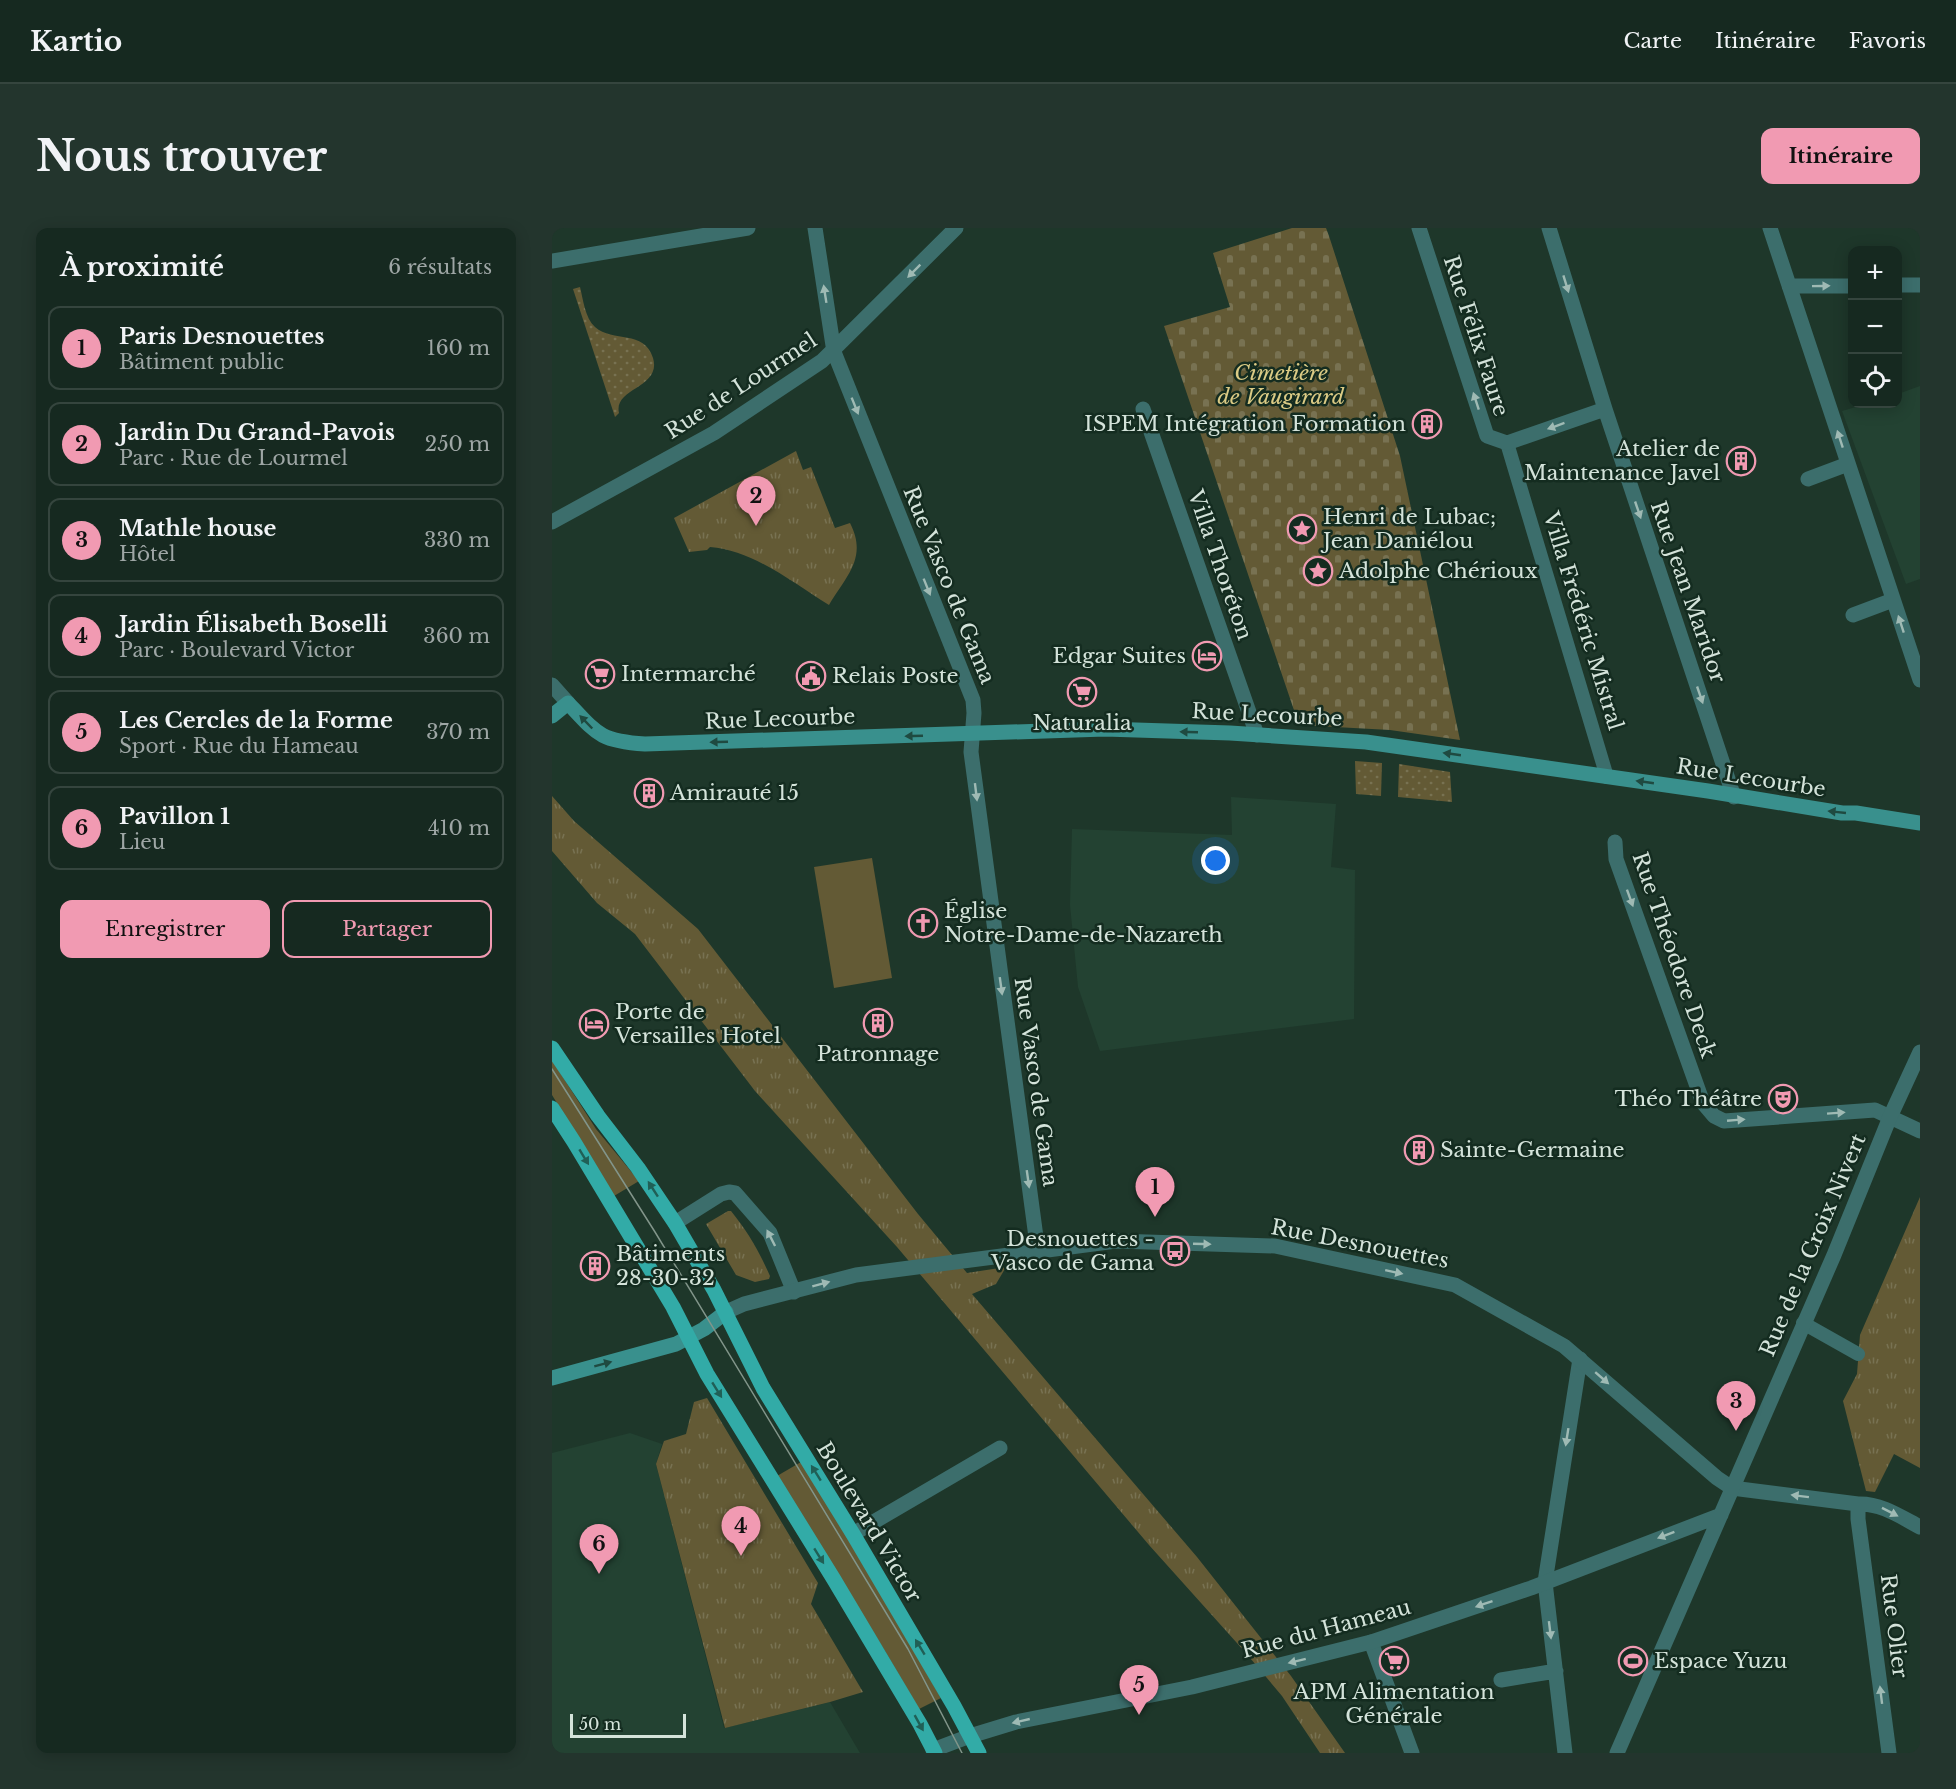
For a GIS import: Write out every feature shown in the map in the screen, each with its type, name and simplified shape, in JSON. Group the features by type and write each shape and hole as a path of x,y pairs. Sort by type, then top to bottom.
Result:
{"main road":[{"name":"Rue Lecourbe","path":"568,703 597,734 623,742 645,744 1105,729 1257,735 1366,742 1920,823"},
{"path":"552,716 568,703"},
{"name":"Boulevard Victor","path":"552,1048 598,1116 638,1167 675,1223 726,1312 763,1388 853,1534 979,1753"},
{"path":"552,1108 667,1297 707,1374 833,1578 934,1751"},
{"path":"552,1378 688,1339 726,1312"}],"street":[{"path":"552,261 692,233 748,228"},
{"name":"Rue Vasco de Gama","path":"815,228 834,352 973,700 971,752 982,846 1038,1252"},
{"name":"Rue de Lourmel","path":"552,522 714,433 822,362 955,228"},
{"name":"Rue Félix Faure","path":"1419,228 1487,436 1507,444"},
{"name":"Rue Jean Maridor","path":"1549,228 1605,409 1734,797"},
{"path":"1770,228 1920,680"},
{"path":"1902,285 1920,285"},
{"path":"1789,286 1848,286"},
{"name":"Villa Thoréton","path":"1143,409 1257,735"},
{"path":"1507,444 1605,409"},
{"name":"Villa Frédéric Mistral","path":"1507,444 1607,777"},
{"path":"1808,479 1848,464"},
{"path":"1852,615 1893,600"},
{"path":"552,685 568,703"},
{"name":"Rue Théodore Deck","path":"1615,842 1616,859 1684,1052 1703,1103 1713,1116 1724,1121 1875,1110 1920,1131"},
{"name":"Rue de la Croix Nivert","path":"1617,1753 1920,1052"},
{"path":"675,1223 722,1194 729,1192 735,1194 770,1233 794,1292"},
{"name":"Rue Desnouettes","path":"726,1312 744,1304 856,1275 1116,1241 1275,1246 1455,1285 1564,1346 1717,1478 1732,1488 1858,1504 1869,1503 1920,1527"},
{"path":"1803,1323 1858,1354"},
{"path":"1565,1753 1545,1582 1580,1359"},
{"path":"853,1534 1000,1448"},
{"name":"Rue Olier","path":"1858,1504 1858,1519 1889,1753"},
{"name":"Rue du Hameau","path":"934,1751 970,1736 1043,1716 1192,1687 1371,1642 1545,1582 1721,1515"},
{"path":"1371,1642 1412,1753"},
{"path":"1502,1680 1556,1671"}],"shaded area":[{"path":"1920,386 1920,579 1906,584 1842,411 1852,408 1902,408 1902,393"},
{"path":"1231,797 1336,804 1331,867 1355,870 1354,1019 1100,1051 1078,987 1070,905 1072,829 1232,835"},
{"path":"630,1433 662,1444 656,1464 724,1728 830,1702 860,1753 552,1753 552,1453"}],"green space":[{"name":"Cimetière de Vaugirard","path":"1292,228 1326,228 1329,236 1400,456 1460,740 1390,730 1299,725 1164,326 1230,307 1213,253"},
{"path":"580,287 587,314 595,327 610,335 643,343 653,358 654,368 651,376 623,398 619,405 619,413 615,417 573,289"},
{"path":"796,451 803,470 811,467 835,528 850,523 855,535 857,546 853,566 829,605 772,569 742,554 710,547 707,550 689,552 674,518"},
{"path":"1355,761 1382,763 1381,796 1356,794"},
{"path":"1399,764 1450,772 1452,802 1398,797"},
{"path":"552,796 574,821 698,929 918,1214 967,1273 1006,1267 996,1284 972,1294 1197,1557 1291,1676 1345,1753 1320,1753 1282,1696 1245,1652 1149,1545 897,1247 755,1091 635,934 597,903 552,851"},
{"path":"872,858 892,978 834,988 814,867"},
{"path":"552,1060 596,1129 639,1181 614,1196 552,1095"},
{"path":"1920,1197 1920,1468 1894,1454 1875,1492 1866,1491 1843,1401 1857,1374 1860,1335"},
{"path":"731,1211 753,1242 770,1276 769,1279 755,1282 736,1275 706,1224"},
{"path":"707,1398 818,1583 811,1604 863,1692 725,1728 656,1464 664,1441 686,1434 694,1402"},
{"path":"801,1462 941,1698 919,1709 777,1476"}],"tram line":[{"path":"552,1069 655,1232 908,1649 962,1753"}],"place":[{"name":"ISPEM Intégration Formation","path":"1427,424"},
{"name":"Atelier de Maintenance Javel","path":"1741,461"},
{"name":"Jardin Du Grand-Pavois","path":"756,526"},
{"name":"Henri de Lubac; Jean Daniélou","path":"1302,529"},
{"name":"Adolphe Chérioux","path":"1318,571"},
{"name":"Edgar Suites","path":"1207,656"},
{"name":"Intermarché","path":"600,674"},
{"name":"Relais Poste","path":"811,676"},
{"name":"Naturalia","path":"1082,692"},
{"name":"Amirauté 15","path":"649,793"},
{"name":"Église Notre-Dame-de-Nazareth","path":"923,923"},
{"name":"Patronnage","path":"878,1023"},
{"name":"Porte de Versailles Hotel","path":"594,1024"},
{"name":"Théo Théâtre","path":"1783,1099"},
{"name":"Sainte-Germaine","path":"1419,1150"},
{"name":"Paris Desnouettes","path":"1155,1217"},
{"name":"Desnouettes - Vasco de Gama","path":"1175,1251"},
{"name":"Bâtiments 28-30-32","path":"595,1266"},
{"name":"Mathle house","path":"1736,1431"},
{"name":"Jardin Élisabeth Boselli","path":"741,1556"},
{"name":"Pavillon 1","path":"599,1574"},
{"name":"APM Alimentation Générale","path":"1394,1661"},
{"name":"Espace Yuzu","path":"1633,1661"},
{"name":"Les Cercles de la Forme","path":"1139,1715"}]}
